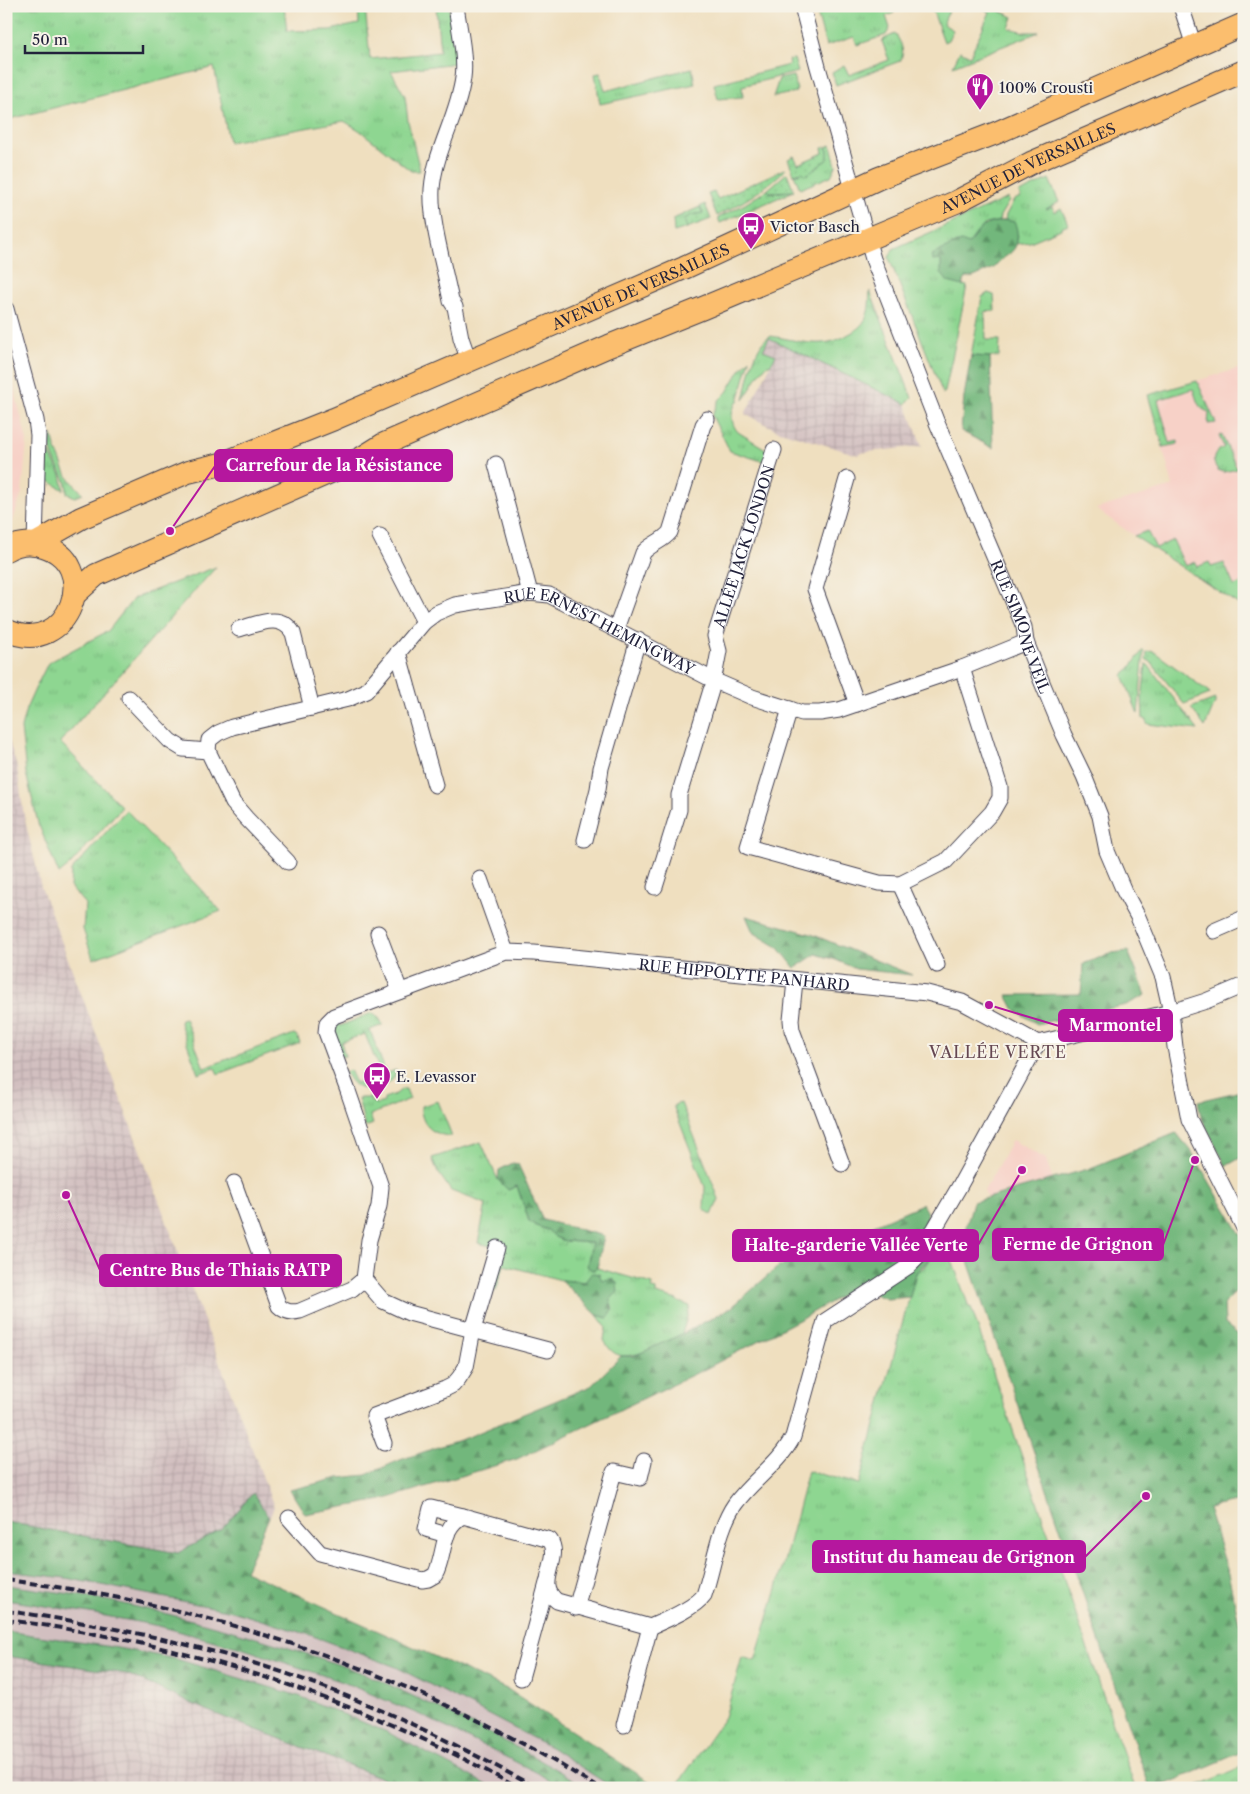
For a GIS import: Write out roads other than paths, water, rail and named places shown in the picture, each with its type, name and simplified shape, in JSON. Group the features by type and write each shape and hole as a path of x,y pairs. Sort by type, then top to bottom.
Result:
{"main road":[{"name":"AVENUE DE VERSAILLES","path":"35,544 81,518 188,472 220,464 317,426 684,268 853,190 996,133 1244,24"},
{"name":"AVENUE DE VERSAILLES","path":"75,594 96,575 360,459 384,444 609,346 956,202 1033,162 1244,71"},
{"path":"6,550 18,545 35,544 50,548 67,563 74,579 75,594 67,616 59,625 38,635 10,638"}],"street":[{"path":"456,6 463,78 434,177 432,198 434,218 451,301 468,361"},
{"name":"RUE SIMONE VEIL","path":"802,6 873,259 928,400 1024,627 1026,642 1064,735 1087,784 1102,822 1107,851 1124,891 1138,917 1163,977 1171,1012 1189,1119 1244,1228"},
{"path":"1181,6 1194,46"},
{"path":"6,309 36,420 38,435 35,544"},
{"path":"616,629 643,554 650,546 665,538 670,532 703,424 707,419"},
{"name":"ALLÉE JACK LONDON","path":"715,672 719,651 715,636 774,450"},
{"path":"496,464 530,592"},
{"path":"847,479 815,589 857,704"},
{"path":"380,536 424,622"},
{"name":"RUE ERNEST HEMINGWAY","path":"208,751 210,740 218,733 348,699 366,691 424,622 436,613 455,605 530,592 550,595 713,680 752,697 802,713 839,710 962,668 1026,642"},
{"path":"239,629 275,620 288,625 293,633 312,708"},
{"path":"585,840 598,789 601,768 638,640"},
{"path":"398,652 435,785"},
{"path":"790,710 748,847 879,883 900,884 946,861 992,812 1000,798 1000,787 962,668"},
{"path":"654,887 680,810 679,795 711,690"},
{"path":"128,698 170,741 183,749 208,751 233,803 288,862"},
{"path":"480,878 506,952"},
{"path":"900,884 937,965"},
{"path":"1214,931 1244,918"},
{"path":"378,934 400,991"},
{"name":"RUE HIPPOLYTE PANHARD","path":"364,1279 370,1240 380,1199 380,1187 352,1100 326,1032 327,1023 334,1016 506,952 604,960 927,993 962,1002 1038,1043"},
{"path":"795,981 791,1020 792,1030 842,1164"},
{"path":"546,1582 552,1598 556,1601 650,1627 701,1599 730,1512 742,1496 787,1449 793,1438 825,1321 909,1266 918,1257 959,1187 1038,1043 1171,1012 1206,1001 1244,985"},
{"path":"234,1183 282,1310 300,1311 352,1289 364,1279 383,1301 409,1313 548,1350"},
{"path":"384,1443 374,1416 445,1389 453,1385 464,1373 473,1330 497,1248"},
{"path":"576,1608 614,1472 640,1478 644,1461"},
{"path":"447,1535 426,1529 431,1508 550,1540 554,1548 520,1678"},
{"path":"289,1518 320,1553 422,1580 432,1577 437,1572 450,1526 463,1516"},
{"path":"624,1725 650,1627"}],"railway":[{"path":"6,1580 85,1592 162,1607 239,1627 314,1651 388,1680 460,1712 530,1748 599,1788"},
{"path":"6,1611 92,1624 149,1636 205,1649 273,1669 350,1697 426,1731 536,1788"},
{"path":"6,1620 73,1630 139,1643 205,1659 270,1679 397,1727 458,1756 518,1788"}],"place":[{"name":"100% Crousti","path":"980,111"},
{"name":"Victor Basch","path":"751,250"},
{"name":"Carrefour de la Résistance","path":"170,531"},
{"name":"Marmontel","path":"989,1005"},
{"name":"E. Levassor","path":"377,1100"},
{"name":"Ferme de Grignon","path":"1195,1160"},
{"name":"Halte-garderie Vallée Verte","path":"1022,1170"},
{"name":"Centre Bus de Thiais RATP","path":"66,1195"},
{"name":"Institut du hameau de Grignon","path":"1146,1496"}],"district":[{"name":"VALLÉE VERTE","path":"998,1052"}]}
